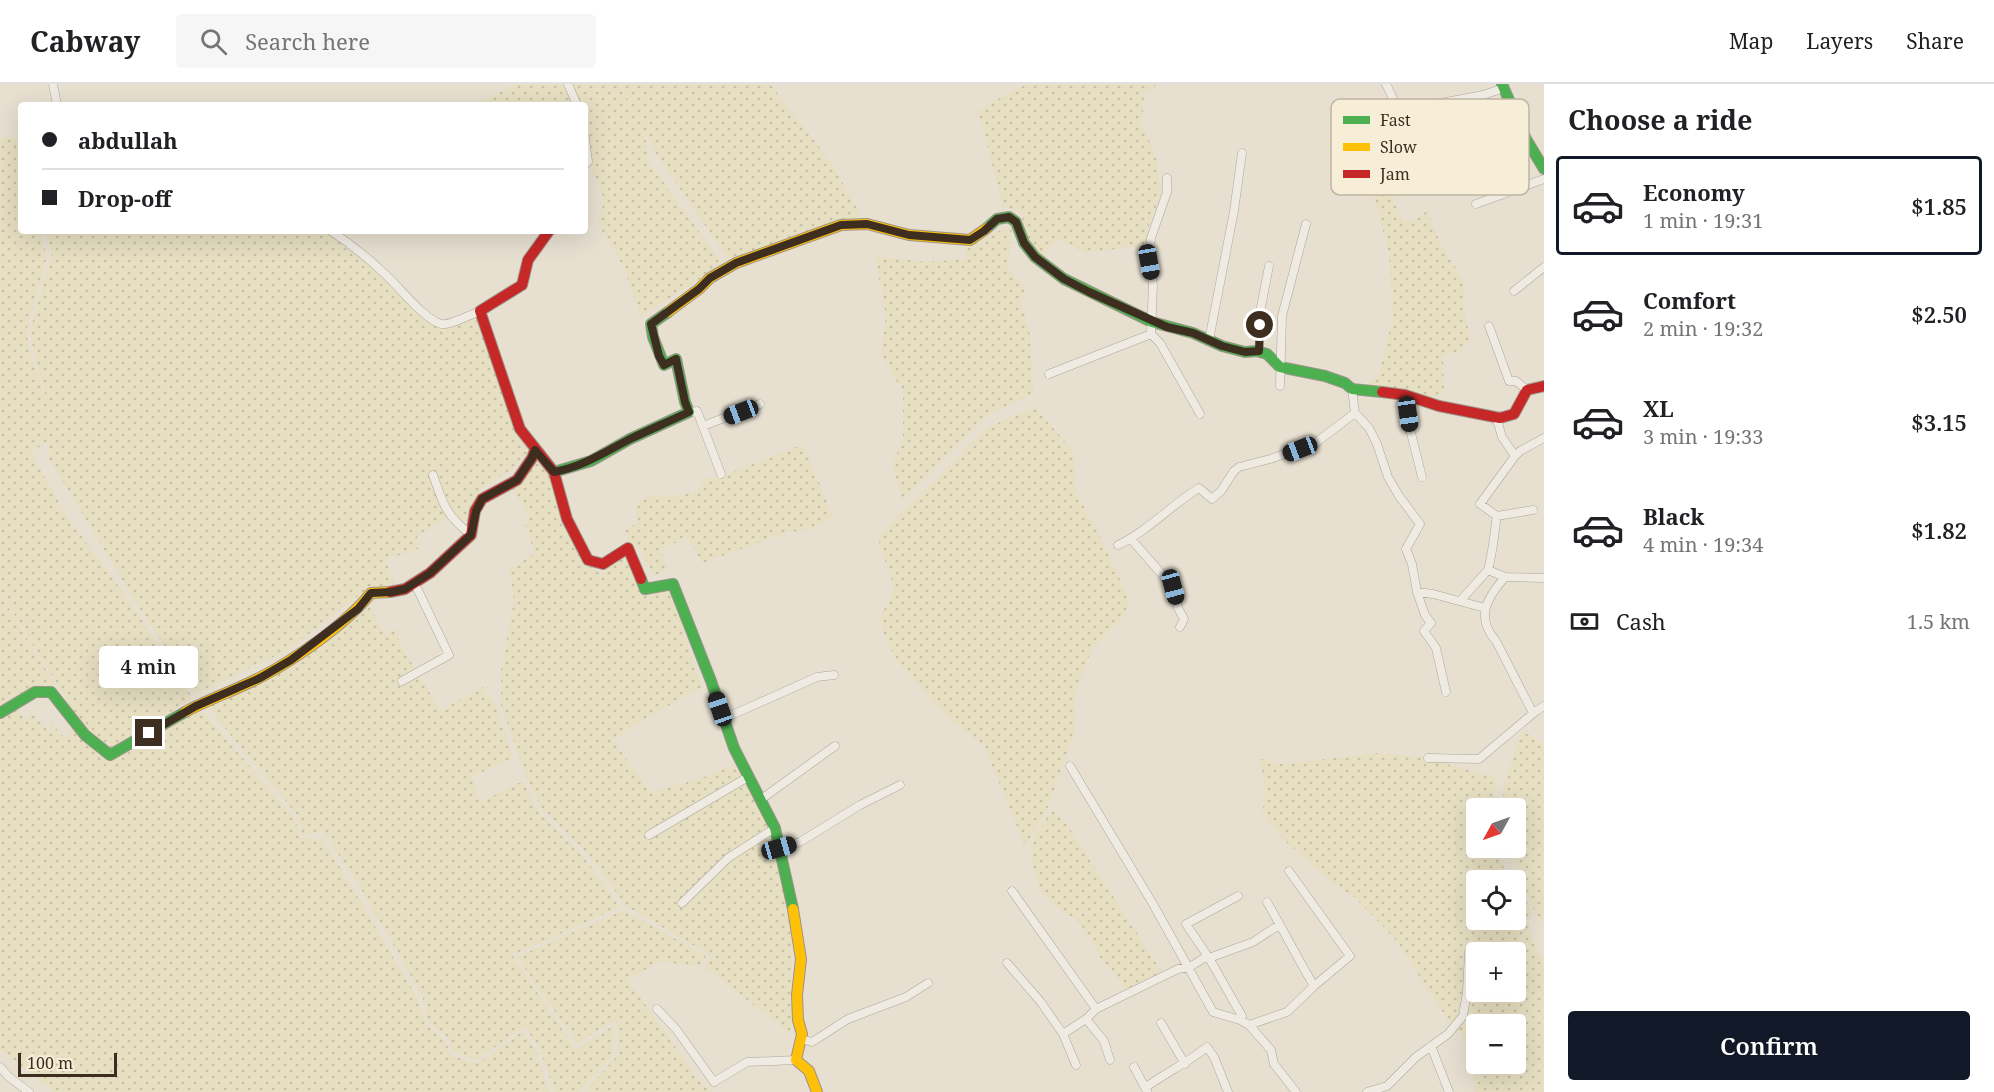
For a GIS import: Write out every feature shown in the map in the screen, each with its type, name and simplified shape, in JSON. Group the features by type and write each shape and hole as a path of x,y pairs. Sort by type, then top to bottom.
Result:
{"street":[{"path":"53,84 56,102"},
{"path":"568,84 576,102"},
{"path":"1386,84 1393,99"},
{"path":"1462,99 1483,95 1503,86"},
{"path":"1529,144 1544,169"},
{"path":"1209,340 1234,211 1242,153"},
{"path":"1167,178 1167,192 1151,238 1149,262 1152,285 1151,334 1160,343 1200,414"},
{"path":"1529,185 1544,179"},
{"path":"1476,204 1500,195"},
{"path":"689,412 676,359 664,365 659,356 651,324 699,289 710,278 736,263 841,225 867,224 909,235 970,240 997,219 1009,217 1016,222 1024,243 1035,257 1064,279 1152,322 1222,346 1245,352 1259,351 1268,354 1280,367 1324,376 1345,383 1352,389 1405,395 1439,406 1500,418 1514,414 1527,390 1544,386"},
{"path":"1280,386 1282,316 1306,224"},
{"path":"335,234 386,275 422,311 445,325 480,311 522,285 528,260 547,234"},
{"path":"1259,351 1261,307 1269,266"},
{"path":"1514,291 1544,267"},
{"path":"480,311 520,429 554,472 567,519 588,560 603,564 628,548 645,589 673,584 711,681 734,748 775,828 792,903 801,959 797,995 798,1020 802,1034 796,1060"},
{"path":"1489,326 1509,381 1516,381 1527,390"},
{"path":"1049,374 1151,334"},
{"path":"1352,389 1355,412 1369,428 1388,477 1399,496 1420,524 1406,549 1412,564 1417,592 1425,615 1431,623 1424,631 1436,648 1446,692"},
{"path":"1405,395 1411,434 1422,477"},
{"path":"703,426 760,404"},
{"path":"554,472 591,461 689,412 697,411 722,474"},
{"path":"1118,545 1131,539 1199,488 1212,499 1239,467 1314,444 1355,412"},
{"path":"1497,416 1502,437 1515,456"},
{"path":"1533,510 1497,516 1480,504 1515,456 1544,438"},
{"path":"0,713 35,692 51,692 89,741 110,755 196,706 260,678 291,660 358,609 371,593 405,589 430,573 471,535 478,504 482,499 517,480 535,450"},
{"path":"434,475 453,520 471,535"},
{"path":"1460,600 1488,570 1497,516"},
{"path":"1131,539 1173,587 1178,608 1184,619 1180,627"},
{"path":"1488,570 1505,577 1544,578"},
{"path":"1505,577 1485,604 1488,632 1496,641 1533,713 1536,711"},
{"path":"402,681 449,655 414,582"},
{"path":"1417,592 1460,600 1485,608"},
{"path":"723,719 817,677 834,675"},
{"path":"1428,758 1479,759 1544,706"},
{"path":"760,800 835,746"},
{"path":"1070,766 1213,1012 1249,1025 1271,1050 1274,1064 1296,1092"},
{"path":"649,835 748,777"},
{"path":"779,848 800,842 860,805 900,785"},
{"path":"682,903 728,858 775,828"},
{"path":"1249,1025 1287,1012 1350,956 1289,871"},
{"path":"1012,891 1096,1010"},
{"path":"1238,896 1186,924 1209,958 1242,1016 1240,1020"},
{"path":"1267,902 1294,954 1314,986"},
{"path":"1063,1034 1096,1010 1133,990 1204,958 1253,942 1279,925"},
{"path":"1007,963 1040,1001 1063,1034 1076,1065"},
{"path":"801,1039 812,1042 848,1019 906,997 928,983"},
{"path":"1367,1092 1387,1086 1416,1057 1448,1034 1463,1016 1466,998"},
{"path":"657,1009 676,1029 714,1082 747,1062 796,1060 809,1071 817,1092"},
{"path":"1086,1019 1104,1041 1110,1060"},
{"path":"1161,1023 1185,1064"},
{"path":"1431,1046 1449,1092"},
{"path":"1134,1067 1147,1090 1208,1047 1227,1092"},
{"path":"0,1067 29,1092"}],"shaded area":[{"path":"516,84 565,84 574,102 481,102"},
{"path":"570,84 619,84 635,114 621,84 770,84 833,165 861,216 728,259 657,155 644,131 650,164 723,264 641,316 622,264 602,231 598,218 605,201 589,163 588,102 579,102"},
{"path":"1026,84 1159,84 1144,94 1142,124 1157,159 1161,194 1148,228 1146,245 1087,253 1058,239 1042,257 1026,238 1021,212 1003,206 978,110"},
{"path":"0,137 18,139 18,234 40,234 47,256 27,328 28,348 48,404 33,350 31,328 52,253 46,234 336,234 368,260 416,311 449,329 477,314 520,433 534,447 509,471 480,490 472,525 453,514 417,536 420,548 385,560 396,584 374,587 355,598 288,650 196,694 142,612 49,459 49,440 31,453 67,516 127,598 193,698 110,750 89,736 0,595"},
{"path":"1373,195 1391,196 1404,222 1417,219 1427,211 1440,242 1464,282 1464,308 1470,338 1461,351 1443,354 1444,393 1432,398 1367,385 1379,374 1392,320 1389,252"},
{"path":"1012,226 1008,269 1026,287 1021,302 1030,335 1034,393 989,414 902,501 892,465 903,439 903,391 881,356 886,316 875,256 926,262 965,259 966,244"},
{"path":"1036,408 1073,451 1076,492 1099,534 1130,601 1123,616 1090,653 1075,695 1075,731 1047,809 1025,846 984,746 947,717 894,657 879,621 894,588 878,539 901,512 985,428"},
{"path":"803,444 833,516 810,530 787,532 703,563 687,538 660,549 669,571 654,575 639,549 631,549 625,531 638,522 635,505 647,496 674,496 697,492 705,478 719,478"},
{"path":"540,452 556,470 561,523 584,562 601,574 626,555 644,590 652,595 669,588 702,687 639,722 613,740 650,792 699,779 734,765 772,826 792,939 794,1014 790,1033 705,968 712,956 626,906 588,854 541,807 526,776 501,706 501,670 514,601 509,569 535,553 525,527 529,517 508,482"},
{"path":"0,598 8,607 55,685 25,690 0,706"},
{"path":"367,601 385,635 397,628 399,642 440,710 483,687 496,706 513,758 471,777 481,802 523,781 538,811 586,860 620,907 512,955 576,1050 613,1026 613,1055 579,1092 553,1092 538,1046 525,1027 476,1060 453,1052 449,1039 428,1021 422,995 357,882 322,830 303,836 298,816 203,702 288,664"},
{"path":"197,705 295,819 300,837 323,839 418,999 426,1024 446,1042 451,1056 478,1063 523,1031 536,1052 549,1092 54,1092 0,1049 0,719 15,708 27,721 32,713 48,731 51,723 66,739 73,724 112,757"},
{"path":"1522,731 1544,745 1544,922 1535,913 1526,891 1526,870 1518,870 1515,858 1526,858 1526,798 1503,798 1504,784"},
{"path":"1379,753 1422,757 1497,778 1494,798 1466,798 1466,858 1500,858 1505,870 1466,870 1466,930 1526,930 1526,901 1533,914 1527,920 1536,950 1540,957 1544,958 1544,1092 1475,1092 1474,1074 1526,1074 1526,1014 1466,1014 1466,1043 1446,1017 1395,939 1353,896 1334,884 1287,843 1262,812 1265,799 1264,776 1258,758 1280,764"},
{"path":"1052,810 1064,820 1162,972 1127,989 1100,957 1076,918 1063,913 1041,891 1031,863 1033,839"},
{"path":"624,910 706,956 699,967 659,961 628,980 697,1078 711,1092 584,1092 619,1054 616,1019 577,1043 517,957"}],"traffic: fast":[{"path":"1502,84 1509,99"},
{"path":"1529,144 1544,169"},
{"path":"987,228 997,219 1009,217 1016,222 1024,243 1035,257 1064,279 1152,322 1193,333 1222,346 1245,352 1257,351 1267,354 1280,367 1325,376 1345,383 1352,389 1382,392"},
{"path":"554,472 591,461 630,439 689,412 676,359 664,365 653,337 651,324 668,312"},
{"path":"641,579 645,589 673,584 711,681 734,748 775,828 793,909"},
{"path":"0,713 35,692 51,692 85,735 110,755 185,712"}],"traffic: slow":[{"path":"668,312 710,278 736,263 841,225 867,224 909,235 970,240 987,228"},
{"path":"185,712 252,682 290,660 335,628 371,593 390,592"},
{"path":"793,909 801,959 797,995 798,1020 802,1034 796,1060 809,1071 817,1092"}],"traffic: jam":[{"path":"547,234 528,260 522,285 480,311 520,429 554,472 567,519 588,560 603,564 628,548 641,579"},
{"path":"1382,392 1405,395 1439,406 1500,418 1514,414 1527,390 1544,386"},
{"path":"390,592 405,589 430,573 471,535 475,511 482,499 517,480 535,450"}],"route":[{"path":"149,733 196,706 260,678 291,660 339,625 358,609 371,593 405,589 430,573 471,535 478,504 482,499 517,480 535,450 554,472 565,470 591,461 689,412 676,359 664,365 659,356 651,324 699,289 710,278 736,263 841,225 860,223 909,235 970,240 997,219 1009,217 1016,222 1024,243 1035,257 1064,279 1152,322 1193,333 1222,346 1245,352 1259,351 1260,325"}]}
